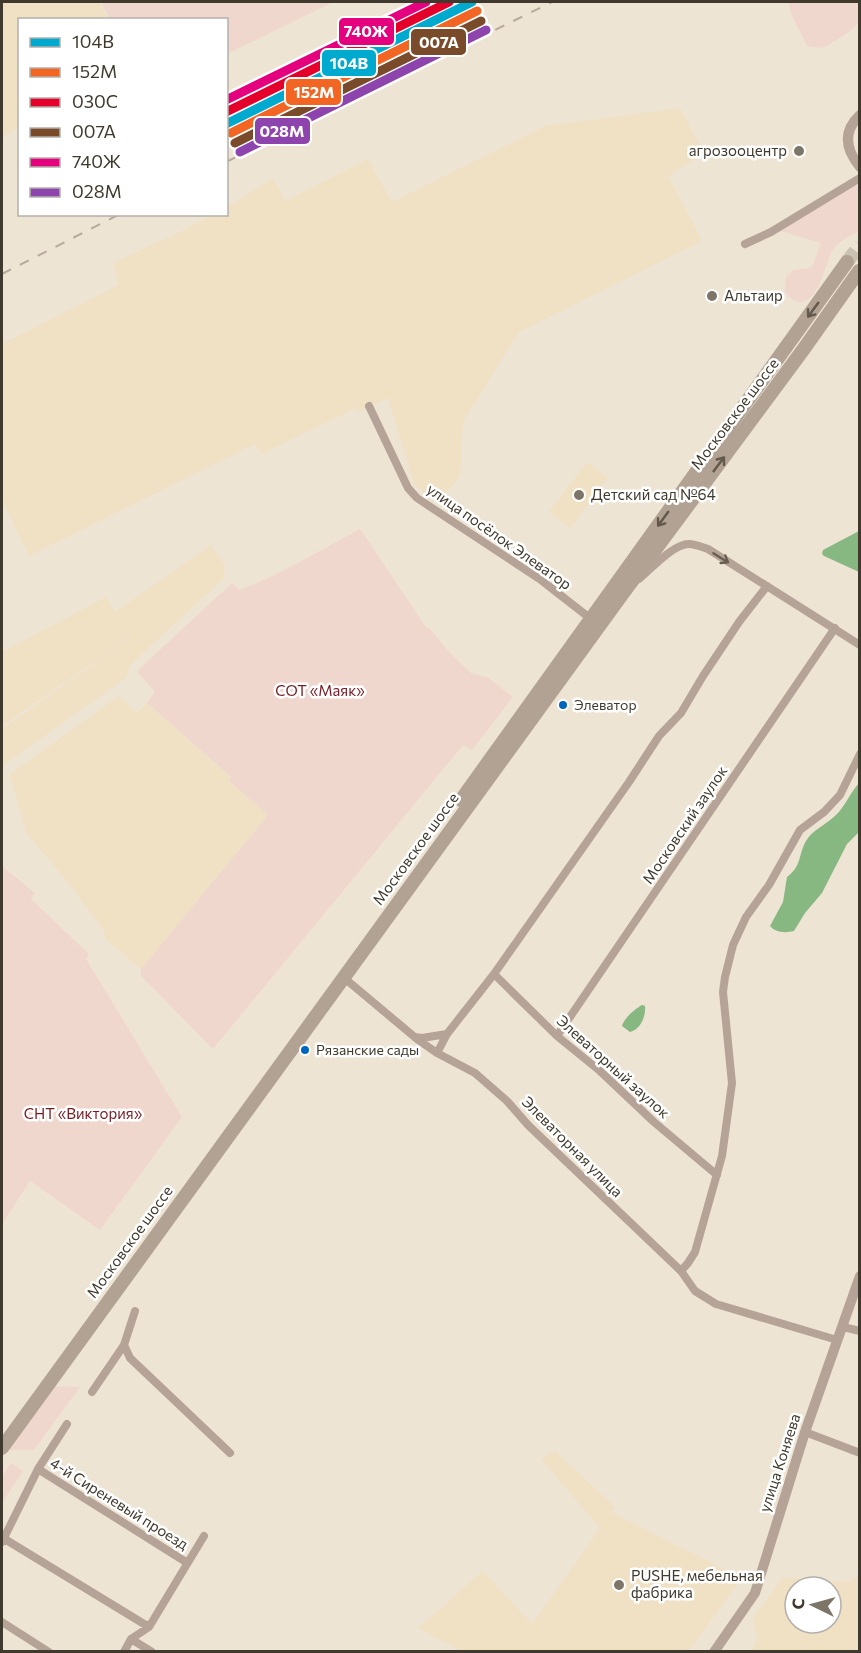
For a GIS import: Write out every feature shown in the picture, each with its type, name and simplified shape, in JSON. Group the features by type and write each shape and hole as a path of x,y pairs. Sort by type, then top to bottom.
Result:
{"highway":[{"name":"Московское шоссе","path":"2,1437 339,972 847,262"},
{"name":"Московское шоссе","path":"2,1448 621,596 804,350 859,271"}],"street":[{"path":"860,115 850,127 848,143 849,152 860,167"},
{"path":"745,244 771,232 860,177"},
{"name":"улица посёлок Элеватор","path":"369,406 408,488 417,498 541,580 591,619"},
{"path":"621,596 662,559 680,546 689,544 708,549 860,645"},
{"path":"436,1053 447,1034 494,974 659,736 681,713 739,622 767,586"},
{"name":"Московский заулок","path":"557,1036 835,628"},
{"path":"681,1271 694,1252 722,1156 732,1083 723,992 733,945 746,917 769,885 800,830 824,812 840,795 860,754"},
{"name":"Элеваторный заулок","path":"494,974 557,1036 717,1175"},
{"name":"Элеваторная улица","path":"344,977 414,1037 436,1053 475,1073 507,1101 528,1125 681,1271 695,1291 716,1304 837,1340"},
{"path":"414,1037 447,1034"},
{"name":"улица Коняева","path":"714,1652 754,1593 805,1432 860,1276"},
{"path":"92,1392 124,1345 135,1311"},
{"path":"843,1326 860,1331"},
{"path":"124,1345 130,1358 230,1452"},
{"path":"68,1424 38,1469 2,1540 149,1627"},
{"path":"805,1432 860,1453"},
{"name":"4-й Сиреневый проезд","path":"38,1469 186,1562"},
{"path":"124,1652 131,1638 149,1627 186,1562 204,1536"},
{"path":"2,1622 49,1652"},
{"path":"131,1638 152,1652"}],"shaded area":[{"path":"2,2 105,2 100,4 107,18 18,18 18,128 2,137"},
{"path":"680,108 704,153 668,176 702,241 519,332 463,422 460,476 450,489 434,500 414,484 388,398 358,412 356,408 261,454 255,444 29,556 2,500 2,344 119,285 113,263 211,216 228,216 228,206 273,178 285,201 368,159 392,202 545,126"},
{"name":"Детский сад №64","path":"587,462 608,478 570,528 549,512"},
{"path":"859,531 859,572 822,554 823,550"},
{"path":"211,545 225,566 223,579 130,665 126,678 2,766 2,729 131,637 119,618 130,637 2,726 2,652 106,597 115,612"},
{"path":"119,696 137,713 147,703 231,778 229,781 268,815 141,969 105,939 104,931 65,879 26,833 10,774"},
{"path":"859,783 859,832 847,844 822,893 805,913 794,931 775,930 770,926 783,902 787,877 795,869 806,841 838,813"},
{"path":"642,1005 645,1006 644,1018 637,1028 630,1032 622,1026 623,1023"},
{"path":"555,1451 615,1507 611,1512 742,1578 689,1651 461,1651 418,1628 483,1571 532,1624 600,1528 541,1459"},
{"path":"859,1574 859,1651 751,1651 757,1638 753,1618 783,1577 783,1635 843,1635 843,1582 848,1582"}],"green space":[{"path":"104,2 333,2 228,54 228,18 109,18 102,5"},
{"path":"789,2 859,2 860,17 855,27 823,48 807,46 791,14"},
{"path":"855,185 859,187 859,232 842,241 833,250 821,281 812,296 799,302 794,301 785,291 786,277 793,270 812,266 821,243 777,230"},
{"name":"СОТ «Маяк»","path":"360,529 426,627 471,673 489,678 513,697 472,750 463,745 213,1049 141,976 141,969 268,815 229,781 231,777 147,703 155,692 137,671 232,583 240,590 279,573"},
{"name":"СНТ «Виктория»","path":"2,866 35,893 31,899 89,954 86,959 182,1117 100,1230 30,1181 2,1224"},
{"path":"52,1386 80,1387 34,1450 5,1450"},
{"path":"11,1463 23,1471 2,1503 2,1476"}],"tunnel":[{"path":"847,262 860,245"}],"railway":[{"path":"228,161 552,2"},
{"path":"2,274 116,216"}],"transit line":[{"name":"740Ж","path":"228,99 426,2"},
{"name":"030C","path":"228,111 449,2"},
{"name":"104В","path":"228,123 472,2"},
{"name":"152М","path":"231,133 477,11"},
{"name":"007А","path":"235,143 481,21"},
{"name":"028М","path":"240,152 486,30"}],"place":[{"name":"агрозооцентр","path":"799,151"},
{"name":"Альтаир","path":"712,296"},
{"name":"Детский сад №64","path":"579,495"},
{"name":"Элеватор","path":"563,705"},
{"name":"Рязанские сады","path":"305,1050"},
{"name":"PUSHE, мебельная фабрика","path":"619,1585"}]}
